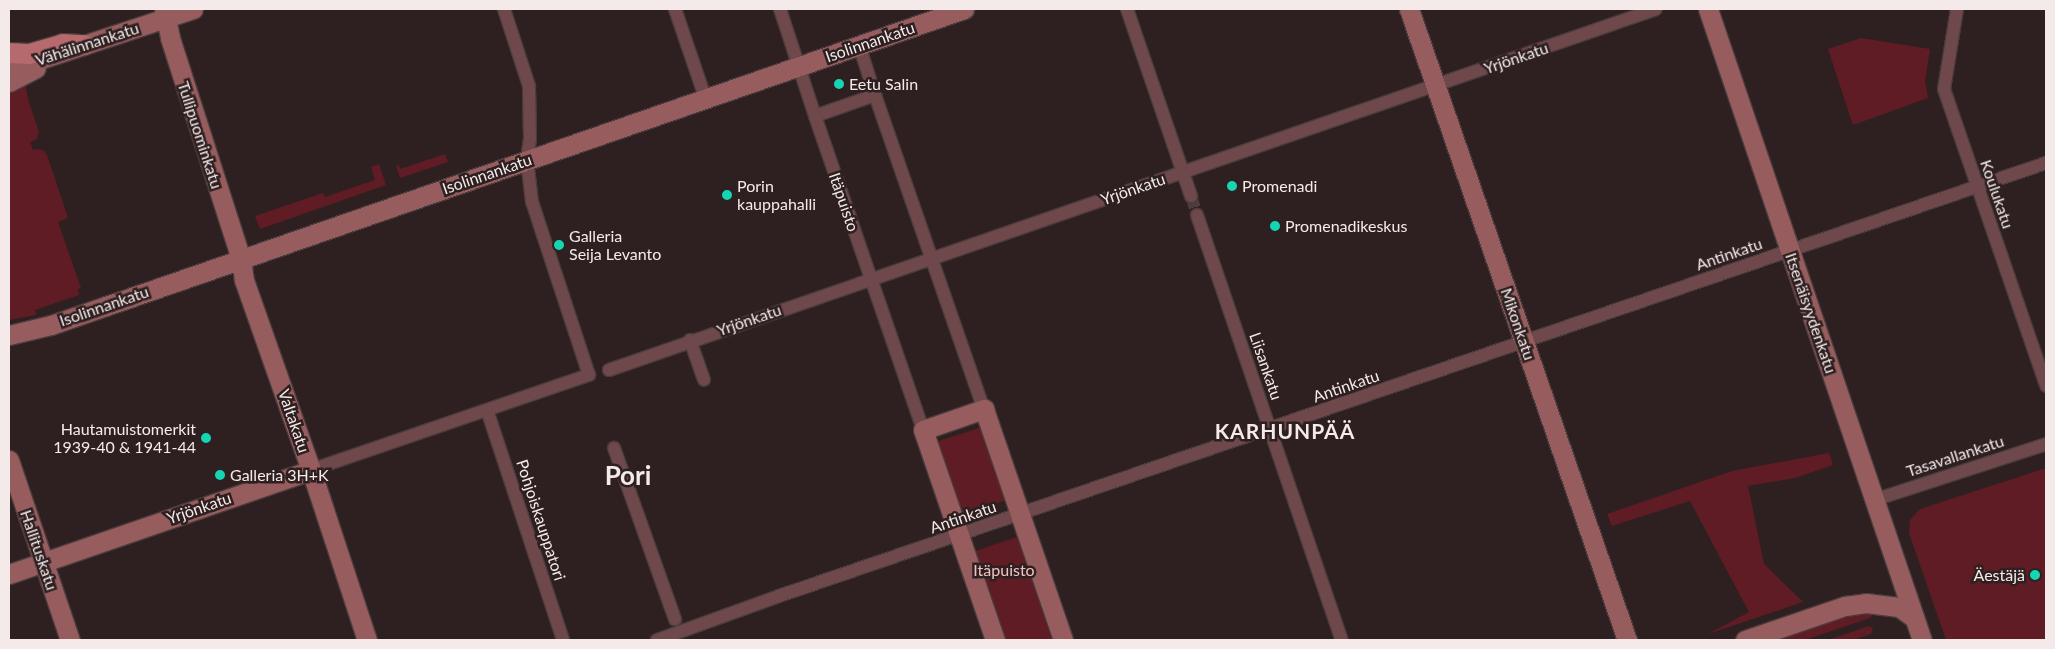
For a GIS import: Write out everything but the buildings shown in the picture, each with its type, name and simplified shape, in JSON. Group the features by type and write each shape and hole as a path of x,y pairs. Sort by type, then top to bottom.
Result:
{"main road":[{"name":"Vähälinnankatu","path":"9,66 23,65 84,45 165,13 193,9"},
{"name":"Isolinnankatu","path":"9,335 51,325 705,97 799,67 964,9"},
{"name":"Mikonkatu","path":"1409,9 1626,640"},
{"name":"Itsenäisyydenkatu","path":"1708,9 1874,500 1915,631"},
{"name":"Tullipuominkatu","path":"165,13 185,88 241,260"},
{"path":"9,53 29,54 63,44 84,45"},
{"path":"9,82 40,66 68,58 84,45"},
{"name":"Valtakatu","path":"241,260 244,280 368,640"},
{"path":"923,430 984,409 1063,640"},
{"name":"Itäpuisto","path":"923,430 995,640"},
{"name":"Hallituskatu","path":"9,460 70,640"},
{"name":"Yrjönkatu","path":"9,574 311,470"},
{"name":"Itsenäisyydenkatu","path":"1745,640 1845,606 1866,603 1884,603 1898,607 1915,631"}],"street":[{"path":"504,9 528,86 530,139 527,160"},
{"path":"675,9 705,97"},
{"name":"Itäpuisto","path":"780,9 923,430"},
{"path":"1127,9 1191,196"},
{"name":"Yrjönkatu","path":"609,370 690,340 1436,86 1656,9"},
{"name":"Koulukatu","path":"1957,9 1944,90 2046,386"},
{"path":"859,45 984,409"},
{"path":"815,116 875,95"},
{"name":"Yrjönkatu","path":"311,470 589,375 532,202 527,160"},
{"name":"Antinkatu","path":"656,640 680,637 779,596 2046,163"},
{"name":"Liisankatu","path":"1197,215 1342,640"},
{"path":"690,340 704,380"},
{"name":"Pohjoiskauppatori","path":"487,410 563,640"},
{"name":"Tasavallankatu","path":"1874,500 2046,444"},
{"path":"614,448 675,619"}],"green space":[{"path":"1861,38 1930,49 1925,81 1928,98 1853,125 1828,49"},
{"path":"25,81 28,99 39,132 36,140 30,142 33,150 39,149 47,155 68,218 58,222 81,288 78,289 79,295 35,310 36,315 9,320 9,91"},
{"path":"445,154 448,162 400,178 396,166 399,165 400,169"},
{"path":"379,164 386,185 260,229 255,216 323,193 325,197 375,180 371,167"},
{"path":"982,427 1006,500 960,515 936,442"},
{"path":"1829,453 1833,465 1795,478 1748,486 1764,564 1803,602 1708,634 1749,612 1690,501 1612,526 1607,514 1732,471"},
{"path":"2046,468 2046,640 1946,640 1909,533 1910,520 1920,509"},
{"name":"Itäpuisto","path":"1017,537 1052,640 1004,640 973,552"},
{"path":"1860,613 1873,615 1870,618 1805,640 1785,640 1784,637 1847,615"},
{"path":"1869,626 1873,628 1871,634 1853,640 1828,640"}],"tunnel":[{"path":"1191,196 1197,215"}],"place":[{"name":"Eetu Salin","path":"839,84"},
{"name":"Promenadi","path":"1232,186"},
{"name":"Porin kauppahalli","path":"727,195"},
{"name":"Promenadikeskus","path":"1275,226"},
{"name":"Galleria Seija Levanto","path":"559,245"},
{"name":"Hautamuistomerkit 1939-40 & 1941-44","path":"206,438"},
{"name":"Galleria 3H+K","path":"220,475"},
{"name":"Äestäjä","path":"2035,575"}],"district":[{"name":"KARHUNPÄÄ","path":"1285,431"},
{"name":"Pori","path":"628,476"}]}
